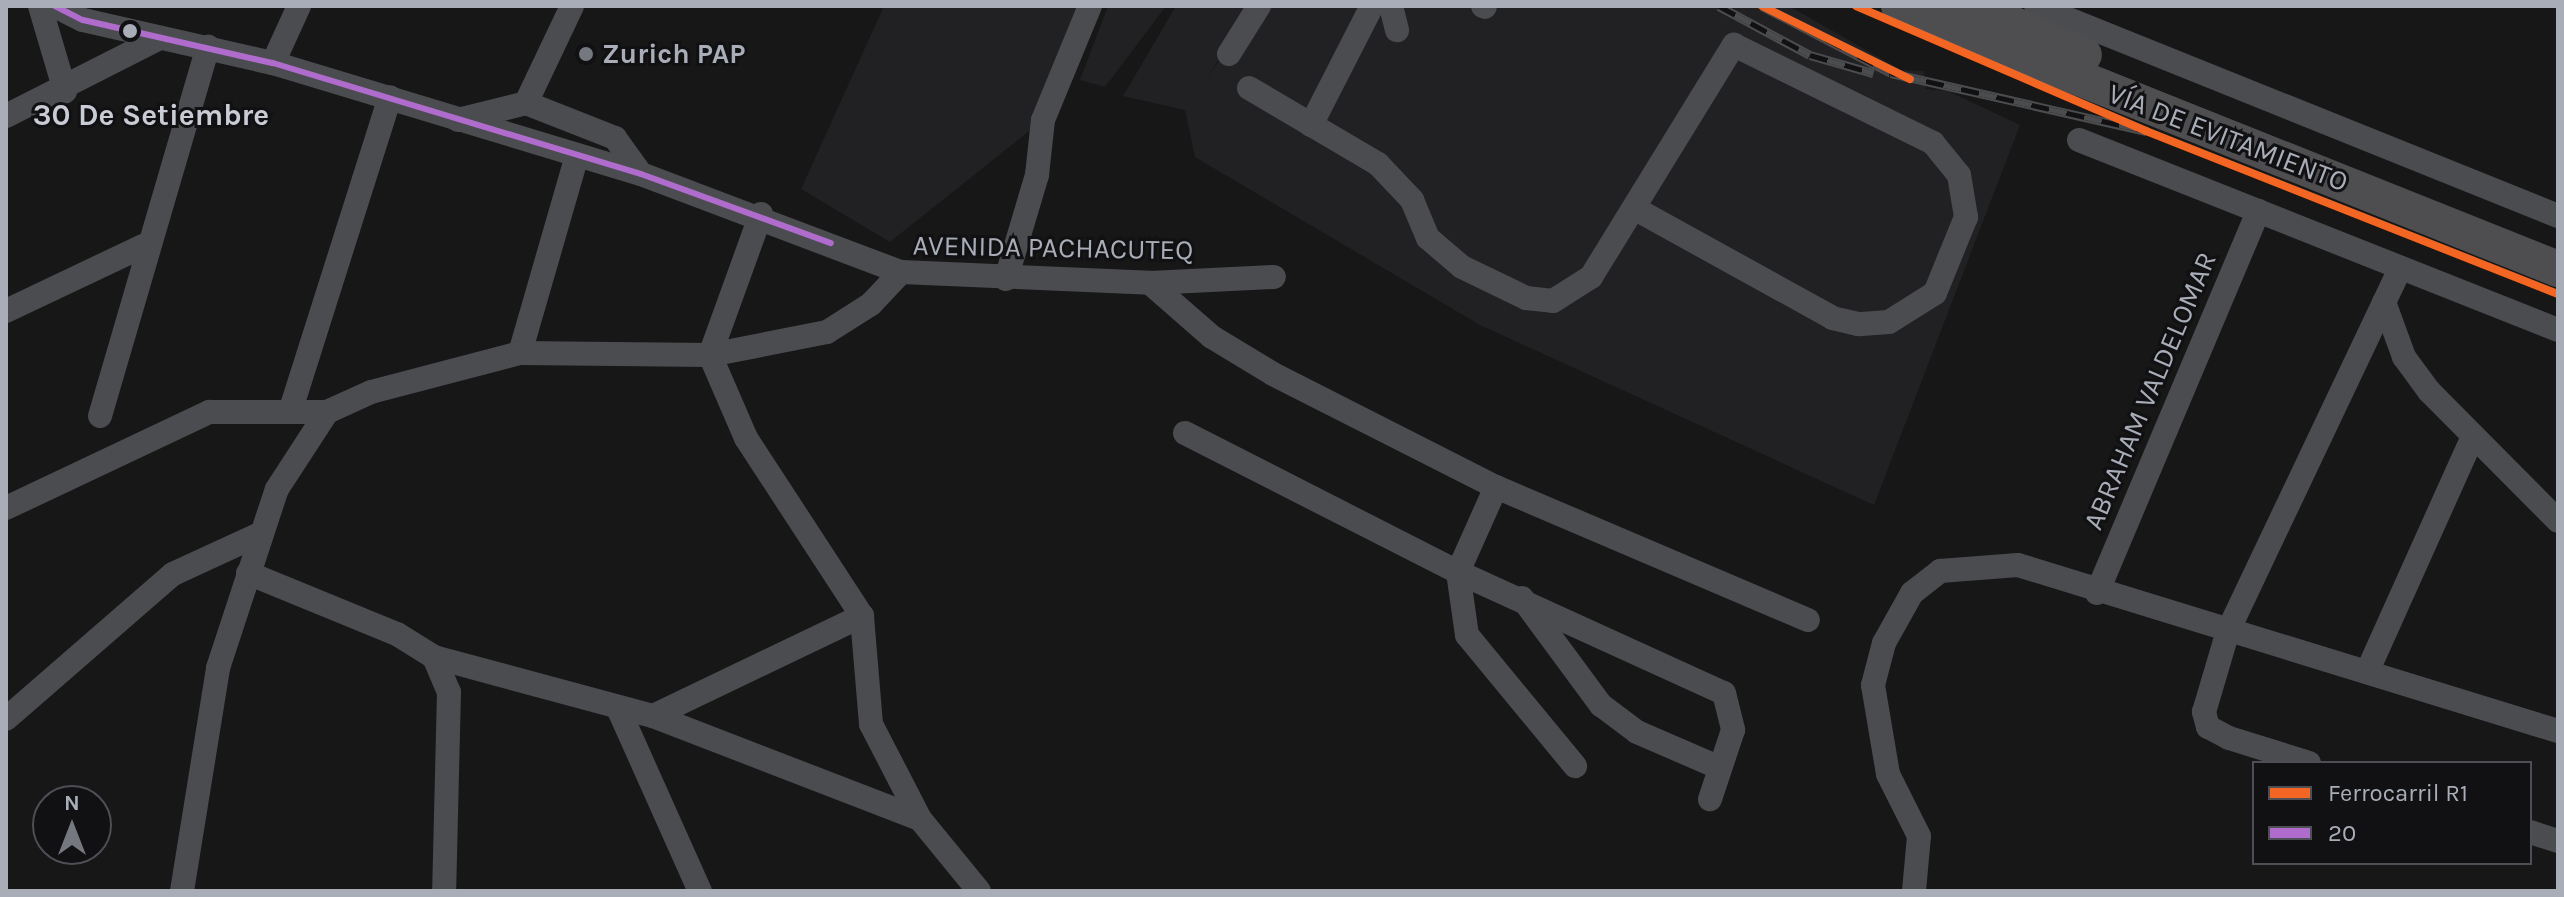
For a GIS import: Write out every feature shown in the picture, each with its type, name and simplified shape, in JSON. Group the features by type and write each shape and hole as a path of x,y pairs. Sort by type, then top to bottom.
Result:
{"highway":[{"name":"VÍA DE EVITAMIENTO","path":"1899,6 2558,269"},
{"name":"VÍA DE EVITAMIENTO","path":"1992,11 2558,242"}],"street":[{"path":"40,6 65,91"},
{"path":"55,6 86,13 158,39 208,46 273,63 641,174 761,214 901,272"},
{"path":"273,63 299,6"},
{"path":"526,103 572,6"},
{"path":"1006,279 1037,175 1043,120 1090,6"},
{"path":"1229,54 1259,6"},
{"path":"1311,125 1372,6"},
{"path":"1391,6 1397,30"},
{"path":"2036,6 2558,216"},
{"path":"6,116 65,91 158,39"},
{"path":"1249,88 1378,164 1412,200 1428,238 1462,267 1526,298 1553,301 1578,291 1634,208 1734,45 1933,143 1959,175 1966,217 1935,293 1889,322 1858,324 1833,318 1634,208"},
{"path":"100,416 143,246 208,46"},
{"path":"291,409 390,97"},
{"path":"458,120 526,103 615,138 641,174"},
{"path":"2079,140 2558,330"},
{"path":"520,353 577,155"},
{"name":"ABRAHAM VALDELOMAR","path":"2097,593 2258,211"},
{"path":"761,214 710,355 746,438 862,616 871,724 920,819 979,891"},
{"path":"6,311 143,246"},
{"path":"2303,761 2208,727 2204,712 2228,631 2400,268"},
{"name":"AVENIDA PACHACUTEQ","path":"327,412 371,392 520,353 710,355 827,332 871,304 901,272 1150,283 1274,277"},
{"path":"1150,283 1212,337 1273,374 1496,487 1808,620"},
{"path":"2384,302 2404,357 2471,441 2558,521"},
{"path":"6,508 209,412 291,409 327,412"},
{"path":"182,891 218,668 262,533 300,445 327,412"},
{"path":"1185,433 1458,572 1522,598 1724,693 1733,730 1710,799"},
{"path":"2368,670 2471,441"},
{"path":"1496,487 1458,572 1467,635 1575,766"},
{"path":"6,719 173,574 262,533"},
{"path":"1914,891 1919,836 1888,774 1873,685 1884,643 1912,593 1940,571 1991,564 2018,565 2097,593 2368,670 2558,731"},
{"path":"248,573 397,634 434,657 653,716 920,819"},
{"path":"1522,598 1601,705 1637,732 1720,768"},
{"path":"653,716 862,616"},
{"path":"434,657 449,692 444,891"},
{"path":"618,708 700,891"},
{"path":"2532,833 2558,841"}],"shaded area":[{"path":"884,6 1085,6 1043,120 890,242 801,189"},
{"path":"1108,6 1166,6 1105,87 1080,80"},
{"path":"1176,6 1253,6 1206,79 1258,6 1789,6 1901,70 1924,71 1926,89 1948,91 2020,125 1874,505 1480,325 1195,157 1185,110 1123,96"}],"railway":[{"path":"1719,6 1810,55 1873,73"},
{"path":"1762,6 1891,73 2146,131"}],"rail line":[{"name":"R1","path":"1762,6 1910,79"},
{"name":"R1","path":"1856,6 2146,131 2558,294"}],"transit line":[{"name":"20","path":"55,6 83,20 273,63 641,174 831,243"}],"place":[{"name":"Zurich PAP","path":"586,54"}],"district":[{"name":"30 De Setiembre","path":"151,115"}]}
